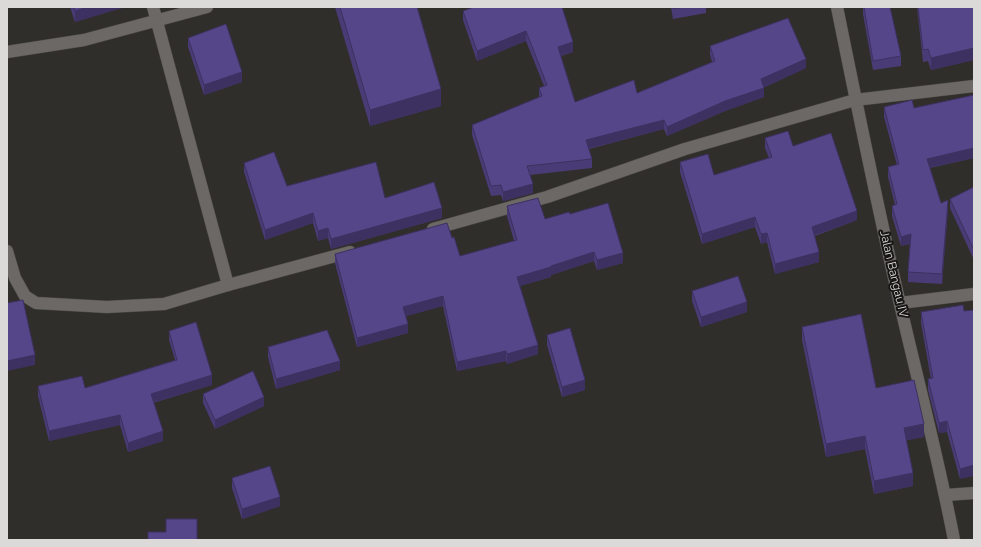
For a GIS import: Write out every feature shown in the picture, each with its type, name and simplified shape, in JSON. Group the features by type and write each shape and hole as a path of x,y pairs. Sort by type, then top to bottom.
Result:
{"street":[{"path":"153,7 228,285"},
{"path":"7,52 84,40 207,7"},
{"name":"Jalan Bangau IV","path":"837,7 855,100 900,303 946,495 954,540"},
{"path":"424,231 547,197 685,149 855,100 974,86"},
{"path":"7,251 15,278 25,296 36,303 107,307 164,304 364,248"},
{"path":"900,303 974,294"},
{"path":"946,495 974,493"}],"building":[{"path":"74,7 87,7 75,11"},
{"path":"340,7 417,7 441,89 370,110"},
{"path":"474,7 562,7 573,42 558,47 575,102 634,80 637,93 715,61 710,46 788,18 806,59 761,79 764,88 725,101 667,127 664,120 586,140 592,159 527,166 533,184 503,192 501,185 491,186 472,125 542,96 539,88 547,85 526,31 477,51 463,11"},
{"path":"673,7 685,7 673,9"},
{"path":"864,7 890,7 901,56 873,61"},
{"path":"918,7 974,7 974,48 931,58 928,49 923,50"},
{"path":"226,24 242,72 204,85 188,38"},
{"path":"974,95 974,148 927,159 941,203 948,200 942,274 908,272 911,234 901,237 892,206 897,204 888,167 899,164 884,107 912,100 914,108"},
{"path":"788,131 793,146 831,133 857,211 812,227 819,252 775,264 767,233 761,234 755,217 702,234 680,162 708,154 714,175 772,157 765,138"},
{"path":"274,152 287,186 376,162 385,198 434,182 442,208 331,239 328,228 318,231 313,213 265,230 244,163"},
{"path":"974,187 974,250 950,199"},
{"path":"538,198 545,219 569,212 570,214 608,203 623,253 597,260 594,252 517,277 538,345 507,354 506,351 457,362 443,296 403,307 408,324 357,338 335,254 447,223 452,238 454,237 460,256 517,240 507,206"},
{"path":"738,276 747,302 701,317 692,291"},
{"path":"23,300 35,355 7,361 7,303"},
{"path":"963,305 964,311 974,310 974,465 960,469 947,421 939,423 928,379 933,378 921,312"},
{"path":"861,314 876,388 914,380 924,424 904,428 913,473 874,481 865,436 826,444 802,327"},
{"path":"196,322 212,375 151,394 163,431 128,443 120,415 49,431 38,386 82,376 85,388 177,360 169,331"},
{"path":"570,328 585,380 562,387 547,335"},
{"path":"327,330 340,361 276,379 268,347"},
{"path":"253,371 264,397 215,420 203,394"},
{"path":"270,466 280,497 242,509 232,478"},
{"path":"166,519 197,519 197,540 148,540 148,532 166,532"}]}
